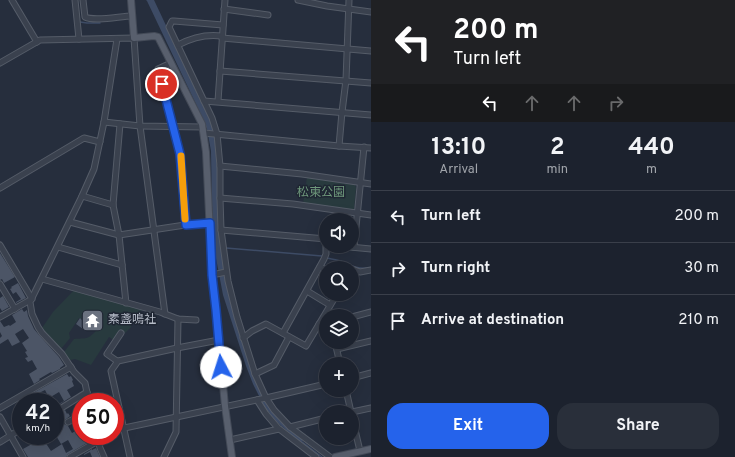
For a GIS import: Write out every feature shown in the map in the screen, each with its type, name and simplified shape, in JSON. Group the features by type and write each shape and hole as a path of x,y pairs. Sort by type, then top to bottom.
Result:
{"main road":[{"path":"131,0 134,38 158,37 202,124 204,131 219,340 225,406 232,457"},
{"path":"335,457 371,449"}],"street":[{"path":"12,0 37,42"},
{"path":"75,0 79,39"},
{"path":"83,0 85,17 90,19 132,16"},
{"path":"218,101 225,0"},
{"path":"298,0 349,10 371,12"},
{"path":"339,146 346,80 349,0"},
{"path":"224,9 268,16"},
{"path":"223,25 172,21 169,27 215,126 220,166 221,230 226,272 231,296 255,374 266,398 274,410 290,427 330,457"},
{"path":"178,45 204,36 215,35 222,37 371,51"},
{"path":"0,63 40,40 134,38 140,126 165,314"},
{"path":"64,406 87,392 85,383 79,378 62,354 42,333 32,314 30,302 58,247 94,169 104,122 117,39"},
{"path":"171,62 158,69 180,154 186,225"},
{"path":"220,71 371,83"},
{"path":"204,101 371,115"},
{"path":"104,122 140,126 173,126 216,134 371,148"},
{"path":"120,124 113,205 119,235 126,303"},
{"path":"0,188 84,138 100,142"},
{"path":"220,198 293,204 358,213 364,147"},
{"path":"220,166 302,174 371,184"},
{"path":"82,196 113,205"},
{"path":"359,213 371,216"},
{"path":"70,222 119,235 210,223"},
{"path":"221,230 319,238"},
{"path":"0,245 32,299"},
{"path":"58,247 122,265"},
{"path":"359,248 371,249"},
{"path":"283,333 319,269"},
{"path":"359,272 371,270"},
{"path":"215,275 226,272"},
{"path":"42,279 178,319 196,320"},
{"path":"0,284 15,309"},
{"path":"306,291 330,305"},
{"path":"0,317 32,299"},
{"path":"328,309 333,301"},
{"path":"359,315 371,312"},
{"path":"164,457 176,432 178,319"},
{"path":"243,338 252,331 266,324 306,346 319,324"},
{"path":"118,361 107,354 121,333"},
{"path":"255,374 274,365 289,337"},
{"path":"116,393 111,371 118,361 219,340"},
{"path":"359,343 371,341"},
{"path":"0,408 71,367"},
{"path":"359,376 371,373"},
{"path":"130,457 124,428 319,386"},
{"path":"257,400 266,414 279,429 316,457"},
{"path":"359,410 371,408"},
{"path":"0,417 23,457"},
{"path":"68,422 72,420"},
{"path":"290,427 319,420"},
{"path":"230,440 279,429"},
{"path":"0,442 11,436"},
{"path":"70,457 88,445"},
{"path":"99,445 104,457"},
{"path":"359,445 360,451"}],"green space":[{"name":"松東公園","path":"307,177 355,185 354,209 303,204"},
{"name":"素盞鳴社","path":"78,286 140,307 142,310 132,319 131,327 125,333 121,330 114,340 109,337 91,365 75,359 70,360 64,352 74,339 86,338 96,331 93,327 94,323 85,317 82,319 79,318 69,333 70,338 61,349 42,328 53,312"}],"water":[{"path":"146,0 154,0 212,123 216,144 220,240 227,285 265,399 280,421 303,439 301,443 277,422 265,408 246,366 223,295 215,253 211,151 207,129"}],"building":[{"path":"0,253 15,277 4,283 2,279 0,280"},
{"path":"18,283 26,298 16,303 21,299 16,292 13,294 10,289"},
{"path":"3,296 9,307 2,311 0,308 0,298"},
{"path":"22,309 24,312 27,310 34,329 59,357 64,365 60,369 39,379 40,380 34,384 29,374 37,369 32,360 28,362 25,358 28,357 25,352 27,351 22,343 29,338 23,329 15,334 20,342 12,346 8,339 0,344 0,338 2,336 0,332 0,321 4,327 10,326 16,322 12,315"},
{"path":"80,318 83,321 85,318 88,320 83,329 76,324"},
{"path":"67,374 69,377 71,376 73,380 74,386 67,390 71,397 64,401 64,393 46,393 45,390 39,393 33,393"},
{"path":"64,411 70,416 65,420 64,424"},
{"path":"64,424 68,426 72,433 72,445 84,445 68,454 66,457 28,457 23,449 30,445 47,445 51,451 62,445 66,453 73,449 68,440 64,442"},
{"path":"96,448 100,457 92,457 90,452 84,455 92,449"}],"waterway":[{"path":"80,22 100,23"},
{"path":"226,248 322,256"},
{"path":"327,258 357,267 367,268"},
{"path":"301,441 322,457"}],"slow traffic":[{"path":"181,156 185,219"}],"place":[{"name":"素盞鳴社","path":"92,320"}],"route":[{"path":"162,84 180,154 186,225 210,223 212,275 221,367"}]}
